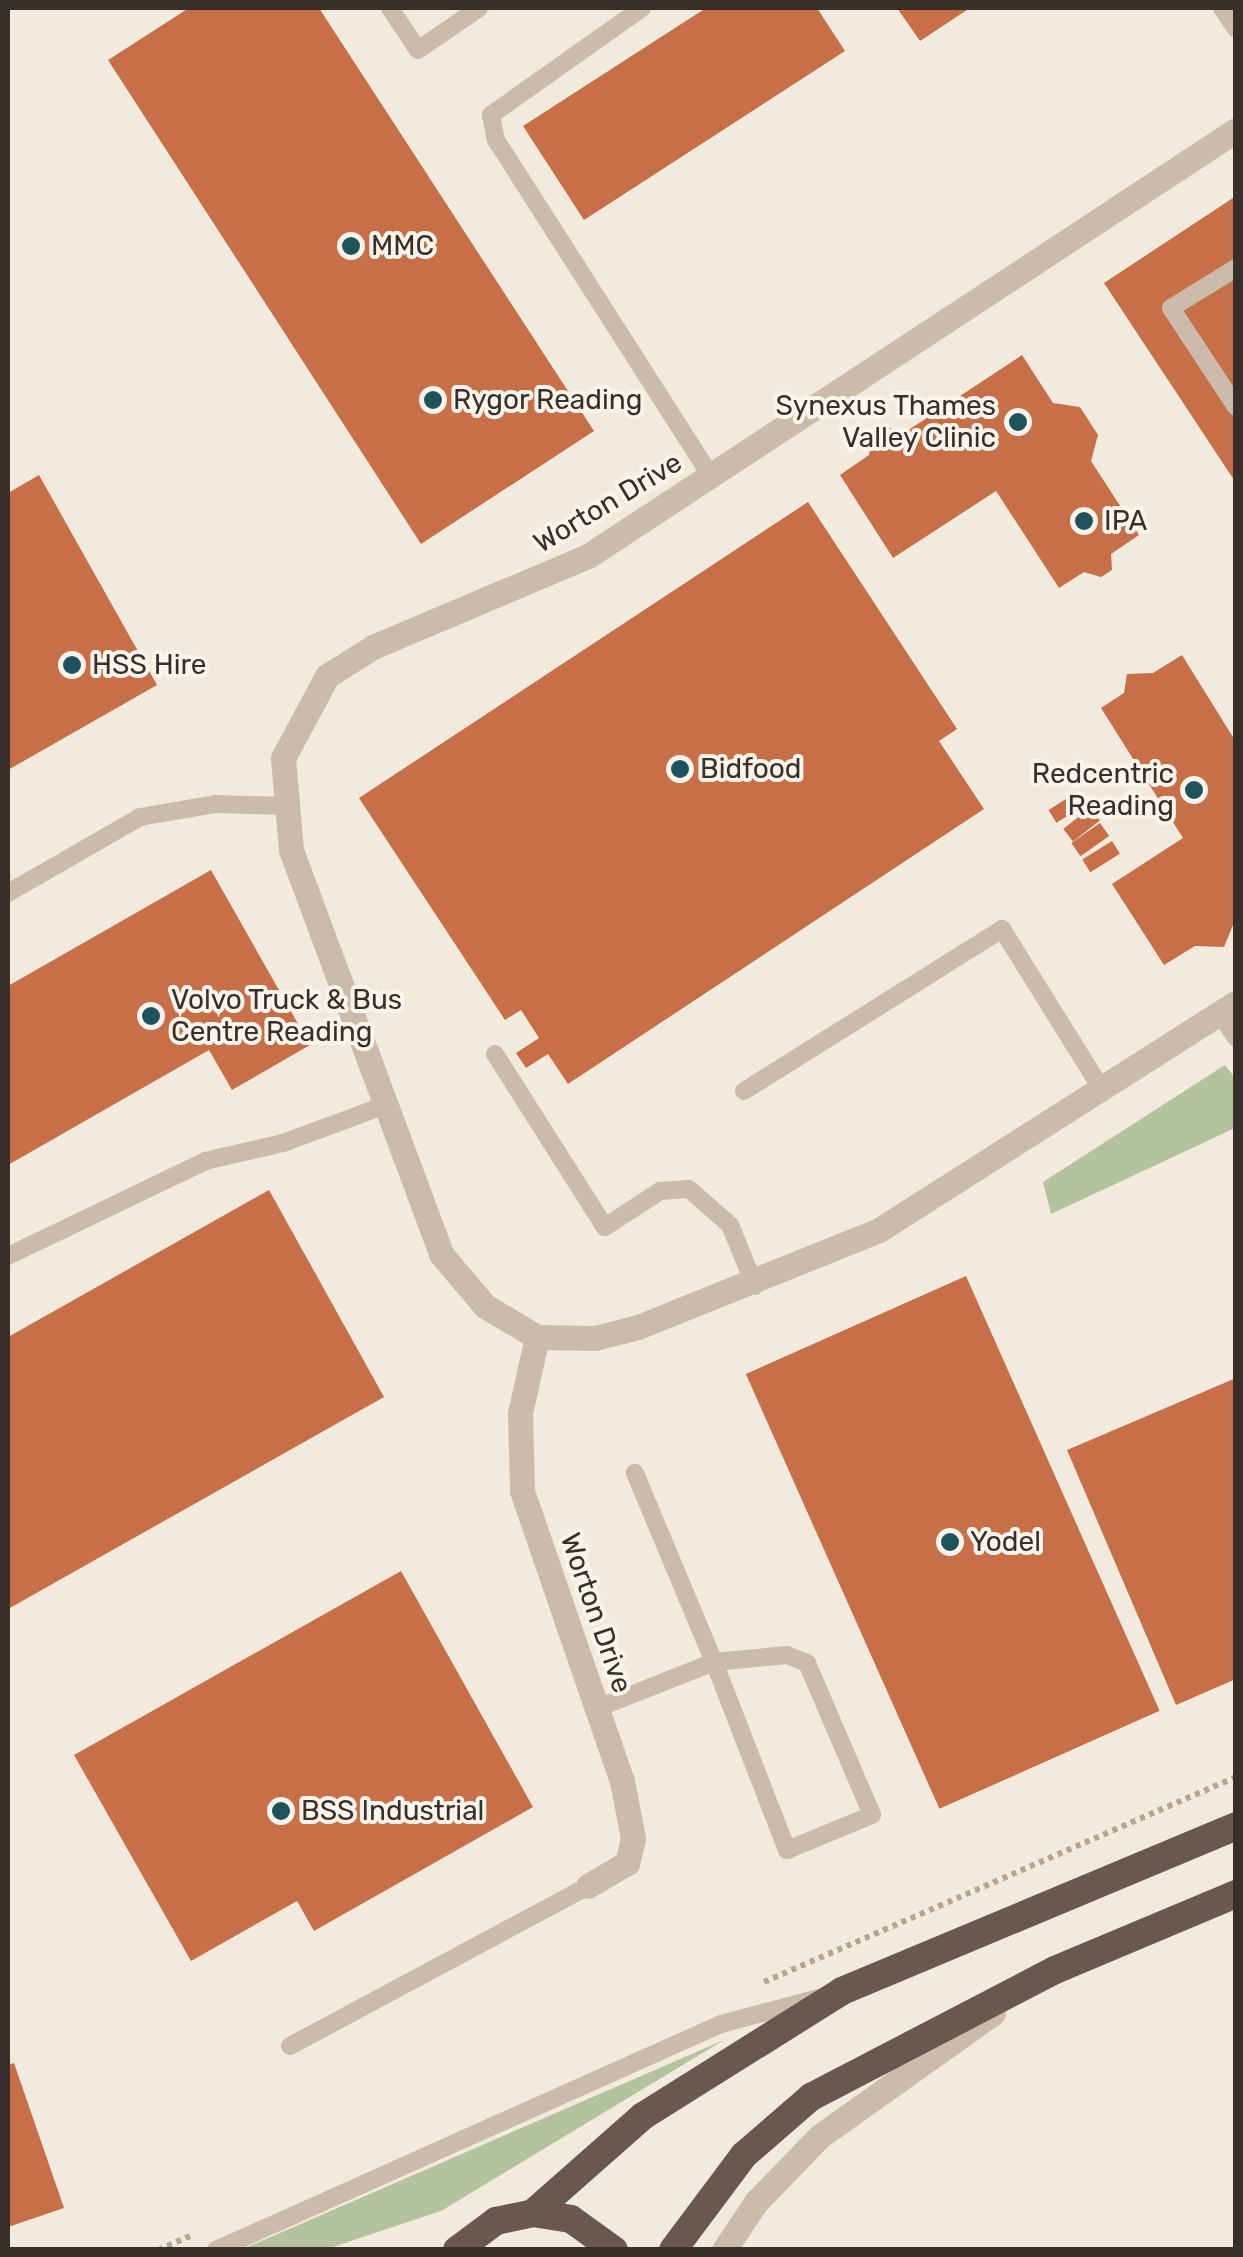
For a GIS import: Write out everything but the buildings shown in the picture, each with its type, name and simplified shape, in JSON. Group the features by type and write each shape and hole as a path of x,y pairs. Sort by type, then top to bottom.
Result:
{"highway":[{"path":"534,2213 643,2116 842,1991 1236,1826"},
{"path":"673,2250 744,2155 810,2096 1055,1970 1236,1894"},
{"path":"456,2250 496,2221 534,2213 572,2219 614,2250"}],"street":[{"name":"Worton Drive","path":"588,1886 626,1863 633,1838 598,1708 519,1472 520,1413 537,1337 486,1306 440,1254 292,850 283,758 327,676 373,647 588,556 1236,130"},
{"path":"537,1337 624,1331 754,1286 879,1230 1228,1008"},
{"path":"724,2250 756,2202 820,2136 1055,1970"}],"lane":[{"path":"390,8 418,50 479,8"},
{"path":"642,8 492,115 496,140 710,476"},
{"path":"1222,8 1236,29"},
{"path":"1236,268 1171,308 1236,406"},
{"path":"8,892 140,817 215,804 287,806"},
{"path":"744,1092 1002,929 1101,1088"},
{"path":"1228,1008 1236,1038"},
{"path":"495,1054 605,1228 660,1192 689,1190 730,1224 754,1286"},
{"path":"8,1256 205,1161 283,1144 386,1105"},
{"path":"598,1708 714,1662 787,1655 806,1664 872,1815 786,1850 714,1662 635,1473"},
{"path":"290,2046 588,1886"},
{"path":"216,2250 721,2024 842,1991"}],"green space":[{"path":"1225,1065 1235,1078 1235,1128 1051,1214 1043,1182"},
{"path":"724,2040 441,2211 327,2249 243,2249"}],"place":[{"name":"MMC","path":"351,246"},
{"name":"Rygor Reading","path":"433,400"},
{"name":"Synexus Thames Valley Clinic","path":"1018,422"},
{"name":"IPA","path":"1084,521"},
{"name":"HSS Hire","path":"72,665"},
{"name":"Bidfood","path":"680,769"},
{"name":"Redcentric Reading","path":"1194,790"},
{"name":"Volvo Truck & Bus Centre Reading","path":"151,1016"},
{"name":"Yodel","path":"950,1542"},
{"name":"BSS Industrial","path":"281,1811"}]}
